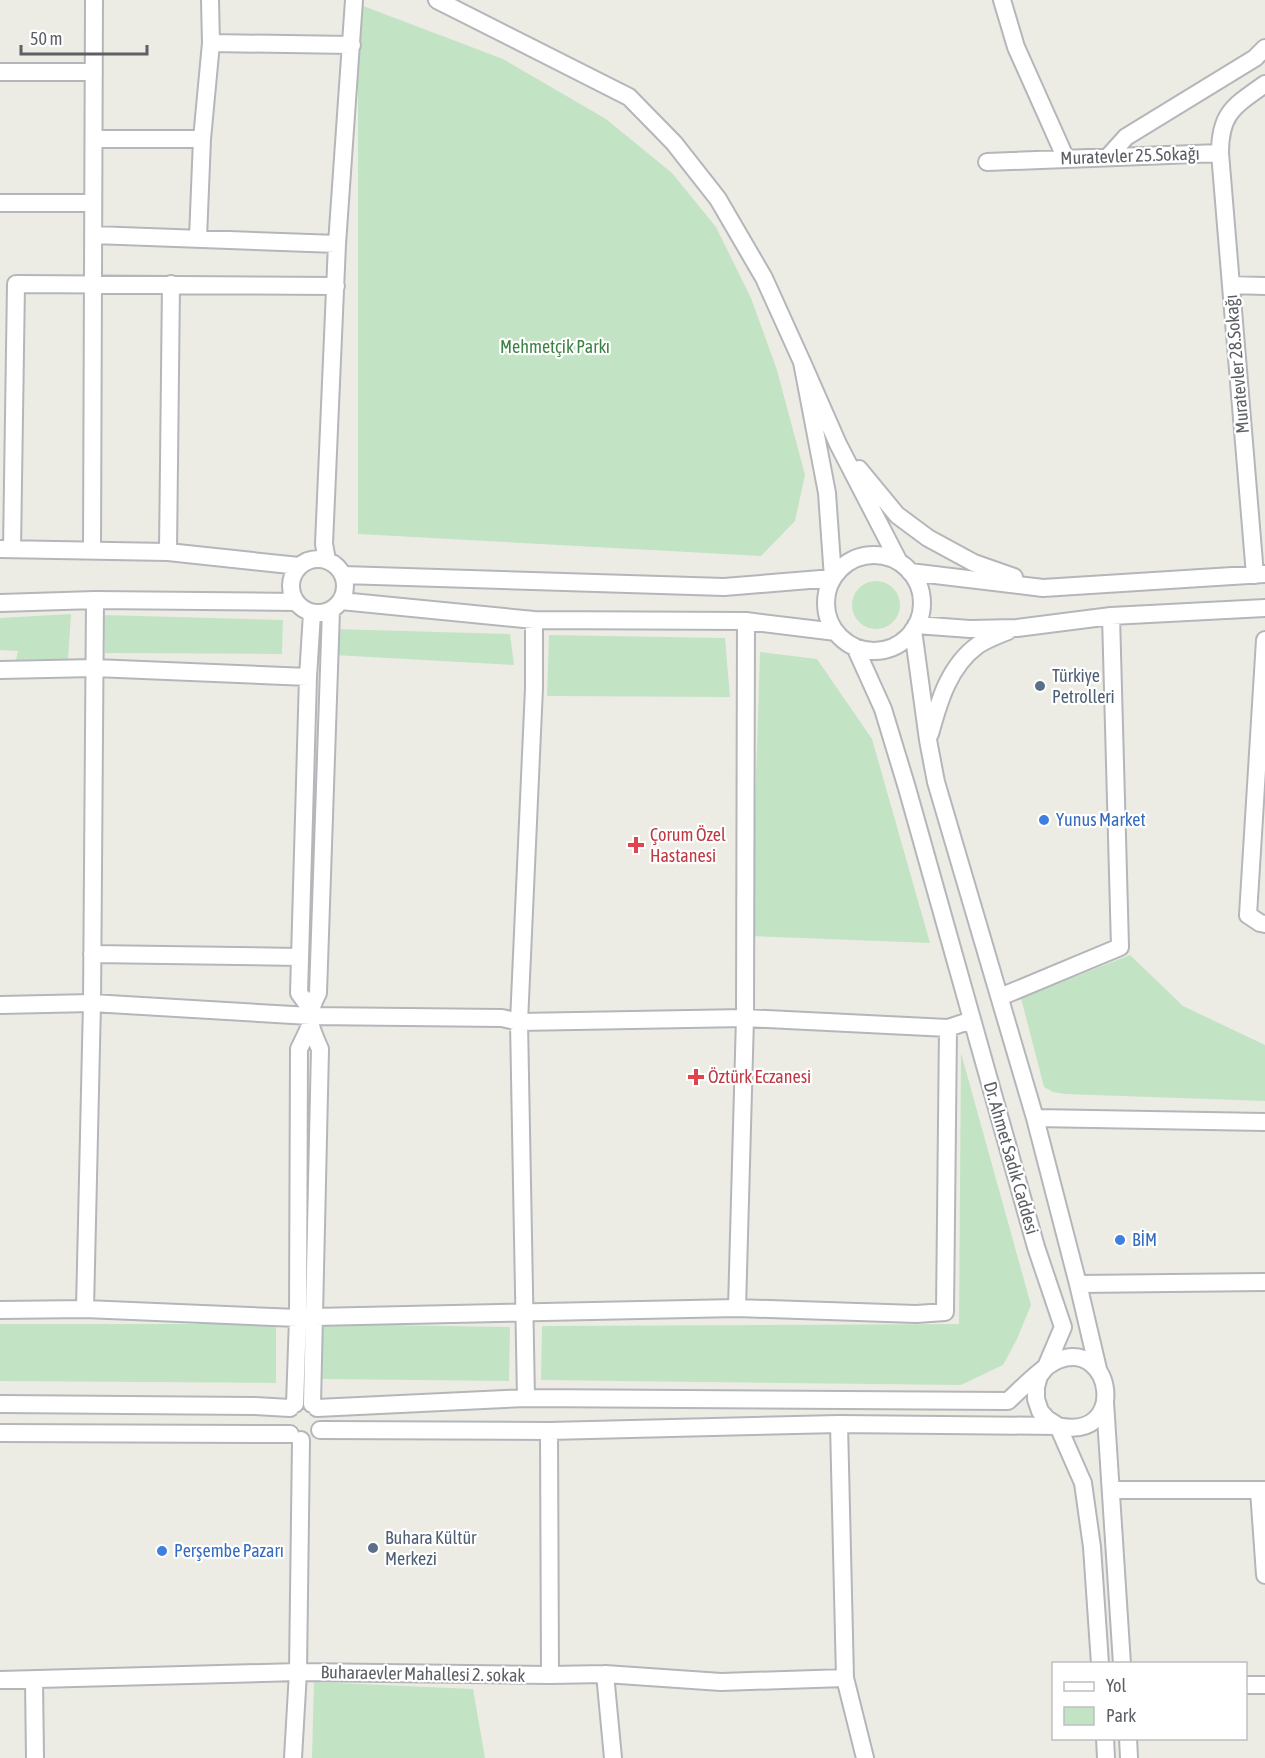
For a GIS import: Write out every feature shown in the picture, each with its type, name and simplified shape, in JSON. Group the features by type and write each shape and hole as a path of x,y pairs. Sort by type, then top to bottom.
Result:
{"street":[{"path":"92,550 94,0"},
{"path":"198,238 202,139 211,43 210,0"},
{"path":"327,560 324,544 337,244 354,0"},
{"path":"437,0 629,98 674,143 718,199 764,278 838,444 905,567 920,592 920,615 914,628 904,640 881,650 855,647 844,641 829,619 826,605 827,591 841,568 862,556 888,557 905,567 1043,588 1260,574"},
{"path":"1002,0 1016,47 1066,159"},
{"path":"211,43 352,45"},
{"path":"1108,157 1126,137 1255,58 1265,48"},
{"path":"0,72 94,72"},
{"name":"Muratevler 25.Sokağı","path":"987,162 1220,153 1223,122 1239,103 1265,84"},
{"path":"94,139 202,139"},
{"name":"Muratevler 28.Sokağı","path":"1220,153 1260,574"},
{"path":"0,203 93,203"},
{"path":"94,235 337,244"},
{"path":"299,566 168,552 6,549 7,429 16,284 336,286"},
{"path":"168,552 171,284"},
{"path":"1231,285 1265,286"},
{"path":"802,362 827,492 833,578"},
{"path":"838,444 897,514 928,538 974,563 1043,588"},
{"path":"310,1017 318,993 336,605 345,588 343,575 337,566 327,560 312,559 299,566 294,571 291,584 292,596 303,609 312,613 325,612 336,605 534,620 746,621 836,632"},
{"path":"343,575 724,586 833,578"},
{"path":"0,603 95,600 296,602"},
{"path":"85,1309 92,1003 95,600"},
{"path":"914,628 1017,628 1111,616 1265,608"},
{"path":"294,1758 298,1672 295,1437 285,1424 285,1418 293,1406 306,1317 320,1049 310,1017 299,993 308,676 312,613"},
{"path":"1000,997 1120,946 1111,616"},
{"path":"526,1398 519,1022 534,688 534,620"},
{"path":"737,1308 745,1017 746,621"},
{"path":"914,628 928,740 936,782 1035,1118 1098,1369 1104,1379 1122,1662"},
{"path":"928,740 949,677 964,658 979,644 1017,628"},
{"path":"1265,640 1248,915 1265,924"},
{"name":"Dr. Ahmet Sadık Caddesi","path":"855,647 884,710 1036,1247 1063,1327 1046,1367 1039,1376 1036,1399 1040,1411 1058,1426 1083,1483 1092,1547 1100,1662"},
{"path":"0,670 95,668 308,676"},
{"path":"92,954 300,957"},
{"path":"0,1005 92,1003 310,1017 502,1018 519,1022 745,1017 948,1028 972,1020"},
{"path":"0,1310 85,1309 306,1317 737,1308 916,1314 945,1312 948,1028"},
{"path":"1035,1118 1265,1122"},
{"path":"1078,1284 1265,1282"},
{"path":"0,1433 312,1438 320,1430 322,1418 315,1406 306,1317"},
{"path":"0,1404 293,1406 307,1402 315,1406 526,1398 1008,1401 1056,1361 1078,1358 1098,1369"},
{"path":"320,1430 549,1431 839,1424 1058,1426 1069,1429 1092,1422 1100,1413 1105,1402"},
{"path":"839,1424 845,1678 865,1758"},
{"path":"549,1431 550,1676"},
{"path":"1112,1490 1262,1490 1265,1575"},
{"name":"Buharaevler Mahallesi 2. sokak","path":"0,1680 298,1672 550,1676 605,1674 721,1682 845,1678"},
{"path":"605,1674 613,1758"},
{"path":"33,1680 35,1758"},
{"path":"1247,1685 1265,1685"},
{"path":"1104,1740 1106,1758"},
{"path":"1128,1740 1129,1758"}],"green space":[{"name":"Mehmetçik Parkı","path":"358,4 503,59 606,119 672,173 716,227 751,298 777,370 805,475 795,521 761,556 358,534"},
{"path":"871,581 881,581 893,588 900,600 900,610 893,622 881,629 871,629 856,618 852,610 852,600 863,585"},
{"path":"71,614 68,659 16,660 18,651 0,650 0,618"},
{"path":"104,615 283,620 282,654 105,653"},
{"path":"334,629 510,634 514,665 334,655"},
{"path":"549,635 725,638 730,697 547,696"},
{"path":"760,652 817,659 872,739 930,943 751,936"},
{"path":"1130,955 1183,1006 1265,1045 1265,1101 1065,1094 1053,1092 1044,1087 1021,998"},
{"path":"961,1053 1031,1305 1003,1365 961,1385 541,1380 542,1326 959,1324"},
{"path":"0,1324 276,1324 276,1383 0,1381"},
{"path":"323,1324 510,1327 509,1381 322,1379"},
{"path":"314,1682 473,1689 485,1758 312,1758"}],"place":[{"name":"Türkiye Petrolleri","path":"1040,686"},
{"name":"Yunus Market","path":"1044,820"},
{"name":"Çorum Özel Hastanesi","path":"636,845"},
{"name":"Öztürk Eczanesi","path":"696,1077"},
{"name":"BİM","path":"1120,1240"},
{"name":"Buhara Kültür Merkezi","path":"373,1548"},
{"name":"Perşembe Pazarı","path":"162,1551"}]}
